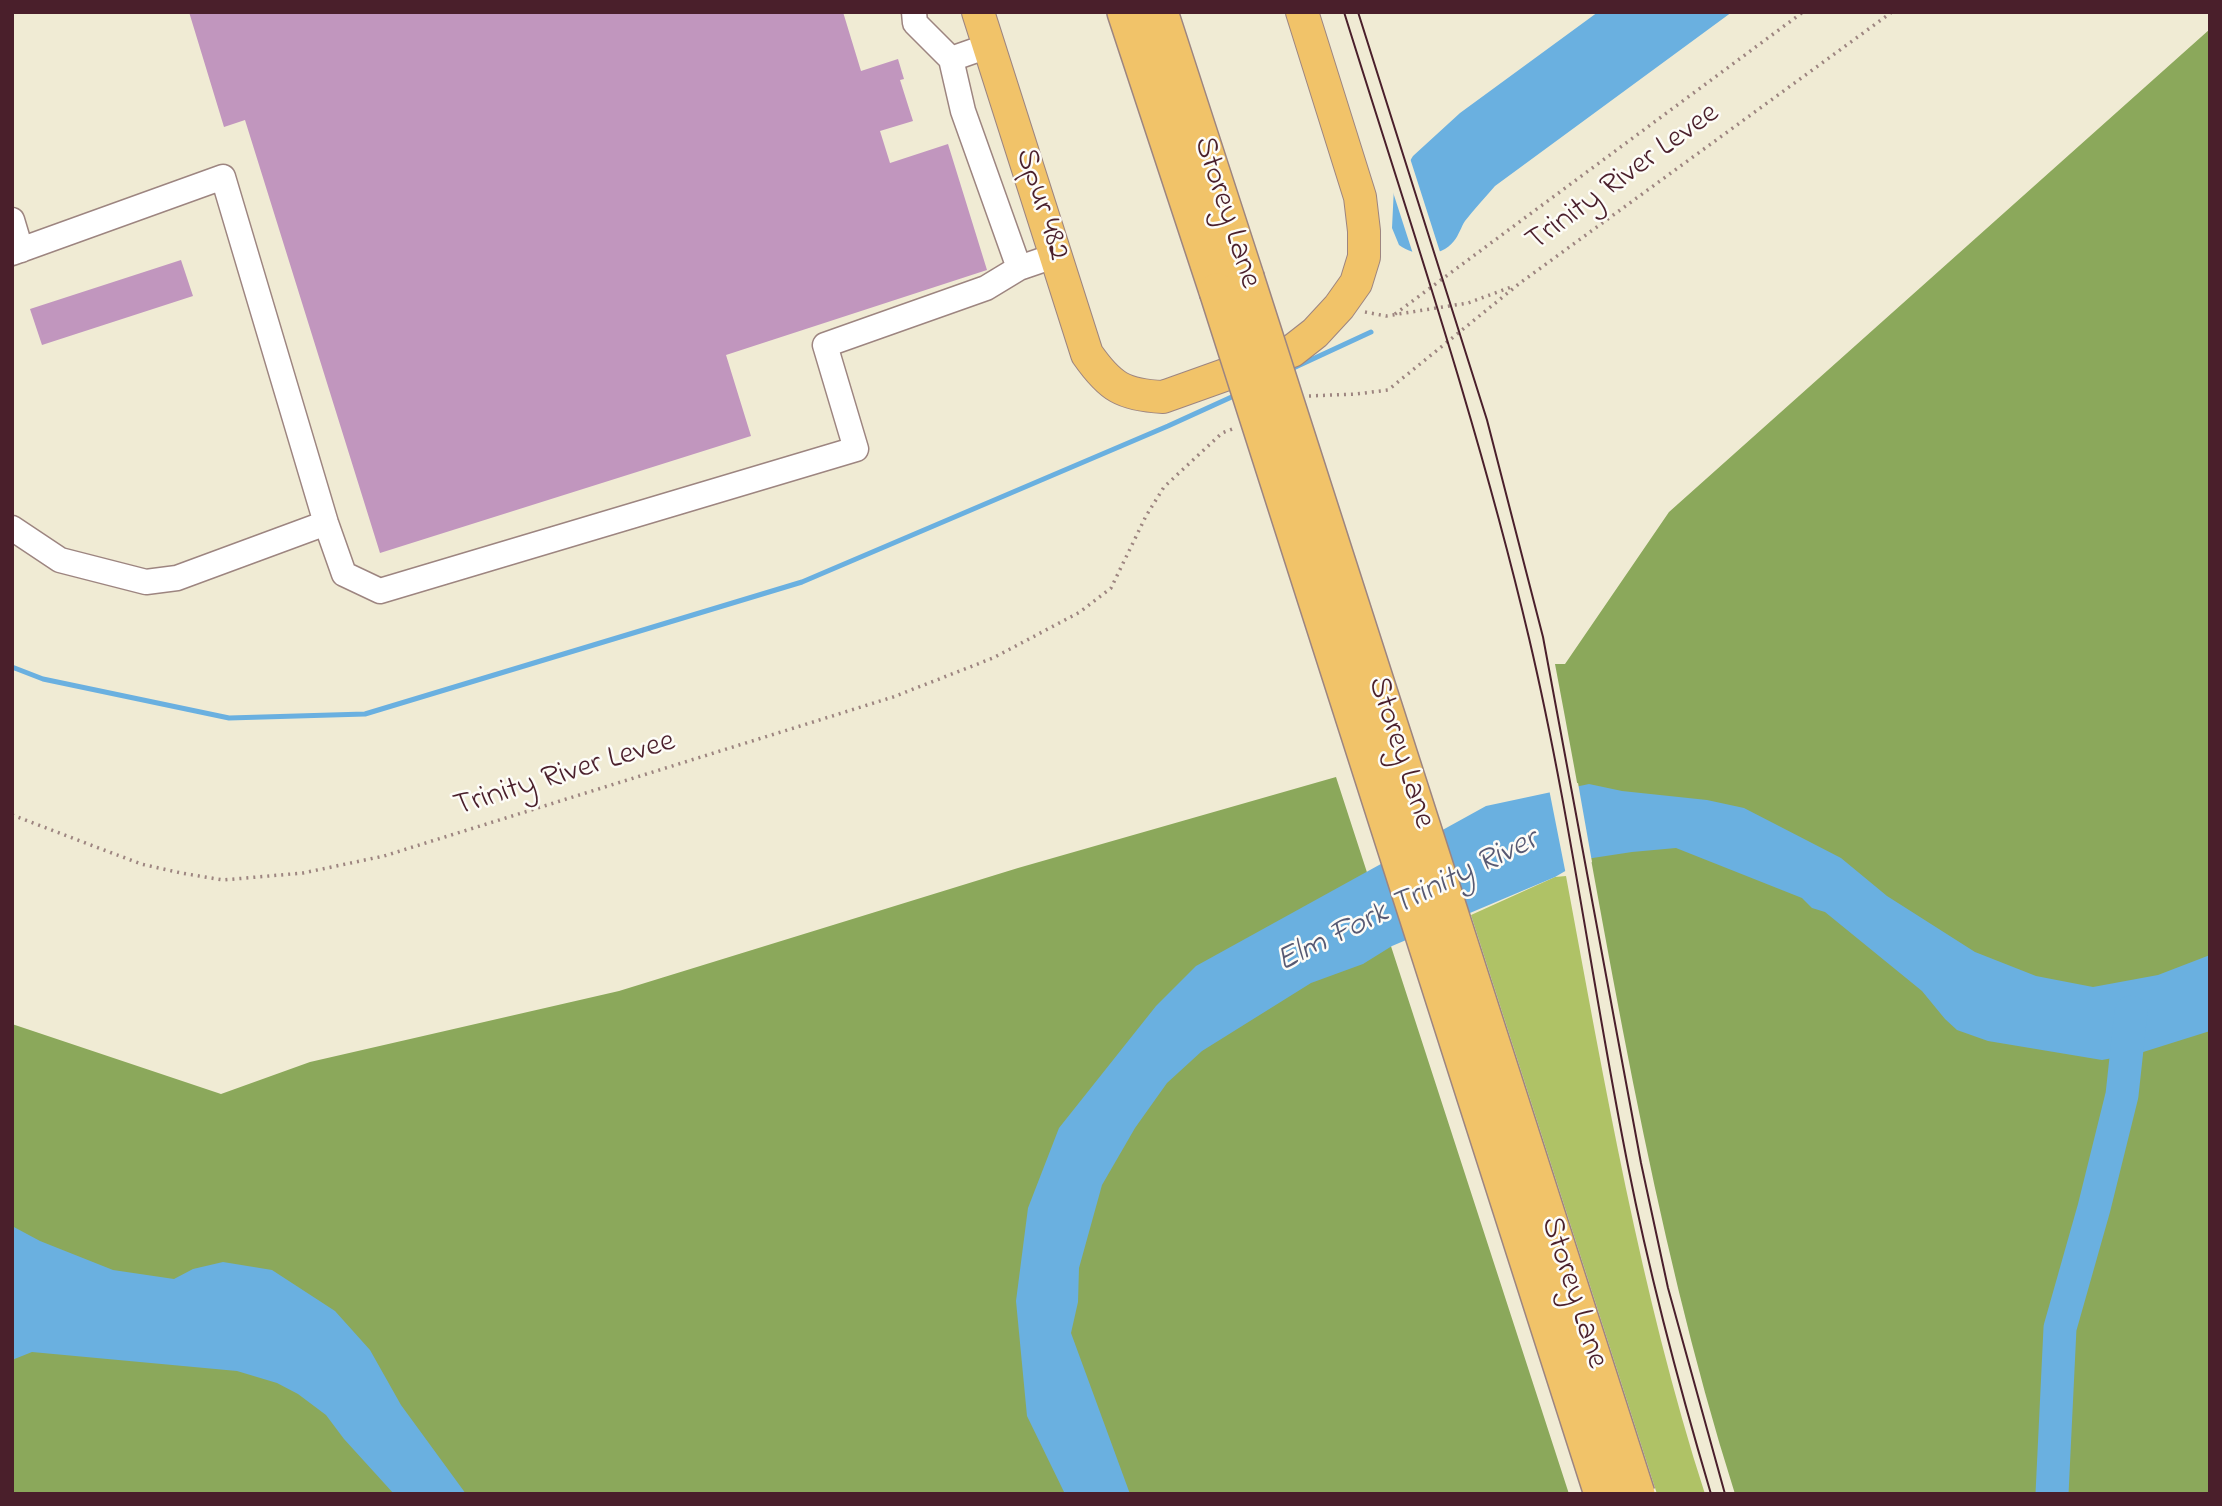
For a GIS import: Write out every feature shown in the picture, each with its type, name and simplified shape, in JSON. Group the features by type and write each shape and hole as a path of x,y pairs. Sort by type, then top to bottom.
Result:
{"highway":[{"name":"Storey Lane","path":"1125,12 1231,284 1637,1494"},
{"name":"Storey Lane","path":"1160,12 1218,192 1231,284 1602,1494"},
{"path":"1184,12 1218,192"}],"main road":[{"name":"Spur 482","path":"978,12 1087,354 1101,375 1118,388 1144,396 1163,397 1292,351 1315,334 1339,307"},
{"path":"1301,12 1360,197 1364,231 1363,257 1356,283 1339,307"}],"lane":[{"path":"914,12 915,23 951,58 963,111 1019,268"},
{"path":"951,58 988,46"},
{"path":"12,220 17,251 223,177 326,523 344,574 380,591 856,449 825,345 986,288 1019,268 1057,255"},
{"path":"12,528 60,560 146,582 177,578 326,523"}],"path":[{"path":"1395,314 1803,12"},
{"name":"Trinity River Levee","path":"1299,400 1311,395 1388,390 1520,283 1892,12"},
{"path":"1339,307 1386,316 1468,303 1520,283"},
{"name":"Trinity River Levee","path":"12,815 141,864 181,873 223,880 303,873 384,856 892,697 993,658 1080,612 1111,588 1146,516 1164,487 1222,433 1235,427"}],"green space":[{"path":"2210,29 2210,1494 1735,1494 1678,1290 1655,1186 1613,978 1555,664 1565,664 1669,512"},
{"path":"1336,777 1569,1494 12,1494 12,1024 221,1094 310,1062 619,991 1018,868"},
{"path":"1566,876 1610,1110 1643,1264 1661,1341 1705,1494 1657,1494 1471,915 1555,877"}],"water":[{"path":"1598,12 1732,12 1495,186 1465,221 1449,247 1428,254 1413,252 1399,245 1392,228 1394,187 1413,156 1460,113"},
{"name":"Elm Fork Trinity River","path":"1589,784 1622,791 1707,800 1744,808 1841,858 1887,896 1975,952 2036,976 2093,987 2158,975 2210,955 2210,1031 2140,1053 2102,1060 1988,1041 1957,1030 1922,991 1825,912 1812,908 1802,898 1676,848 1586,859 1555,877 1392,946 1363,964 1311,983 1202,1051 1167,1083 1135,1128 1102,1185 1079,1268 1078,1302 1071,1333 1130,1494 1065,1494 1027,1416 1016,1301 1028,1208 1059,1128 1156,1006 1196,966 1486,806"},
{"path":"12,1226 40,1241 113,1270 174,1279 193,1269 223,1262 272,1270 335,1311 370,1350 401,1405 466,1494 394,1494 326,1415 298,1394 277,1383 237,1371 32,1352 12,1360"}],"pier":[{"path":"1409,155 1441,255 1439,256 1414,257 1391,186"},
{"path":"1578,783 1592,862 1566,875 1549,789"}],"building":[{"path":"189,12 843,12 861,71 898,59 904,79 900,80 913,121 880,131 890,163 948,144 987,270 726,355 751,436 380,553 245,120 224,127"},
{"path":"181,260 193,296 42,345 30,309"}],"waterway":[{"path":"1289,370 1371,332"},
{"path":"12,667 43,679 229,718 365,714 802,582 1236,395"},
{"path":"2052,1494 2060,1328 2122,1095 2131,1012"}],"tram line":[{"path":"1344,12 1466,402 1529,638 1557,769 1615,1100 1637,1208 1666,1331 1711,1494"},
{"path":"1358,12 1487,420 1543,637 1641,1163 1668,1288 1725,1494"}]}
